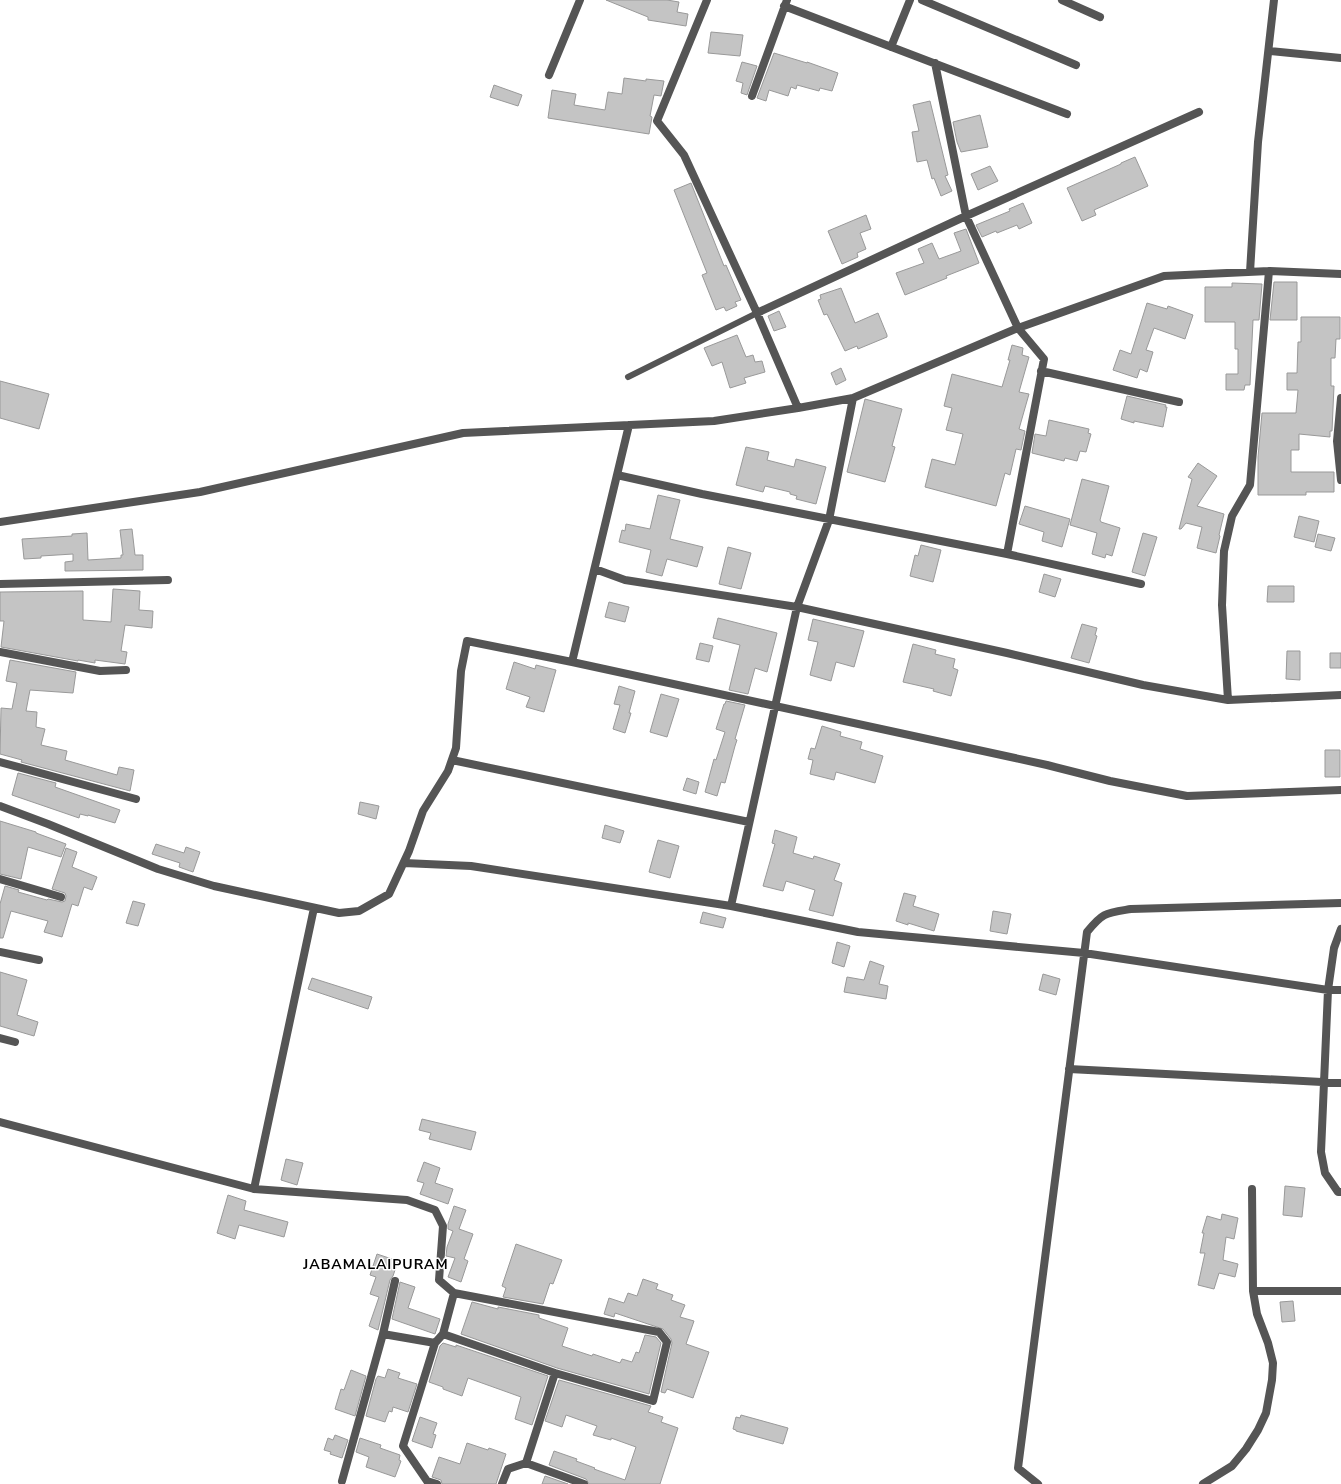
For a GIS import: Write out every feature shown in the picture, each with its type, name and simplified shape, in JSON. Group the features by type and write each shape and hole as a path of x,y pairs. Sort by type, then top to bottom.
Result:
{"street":[{"path":"549,75 580,0"},
{"path":"707,0 656,121 684,155 758,313 798,408"},
{"path":"891,47 910,0"},
{"path":"922,0 1076,65"},
{"path":"1062,0 1100,17"},
{"path":"1250,272 1258,142 1274,0"},
{"path":"752,96 786,3 891,47 1067,114"},
{"path":"1269,51 1341,58"},
{"path":"935,64 966,216 1018,328 1044,359 1006,554"},
{"path":"758,313 966,216 1199,112"},
{"path":"1228,700 1222,605 1224,551 1232,516 1250,485 1269,271"},
{"path":"0,522 200,492 463,434 714,421 853,398 1018,328 1164,276 1269,271 1341,274"},
{"path":"1041,371 1180,402"},
{"path":"731,906 797,607 829,520 853,398"},
{"path":"1341,398 1339,441 1341,480"},
{"path":"572,662 629,425"},
{"path":"617,475 829,520 1006,554 1141,584"},
{"path":"595,569 625,580 797,607 1007,653 1143,685 1228,700 1341,695"},
{"path":"0,584 168,580"},
{"path":"0,806 158,869 214,886 339,913 359,911 389,894 404,863 423,811 448,771 456,748 461,671 467,641 572,662 1047,765 1110,781 1187,796 1341,790"},
{"path":"0,652 100,671 126,670"},
{"path":"452,760 749,822"},
{"path":"0,762 136,799"},
{"path":"404,863 471,866 731,906 858,932 1084,953 1328,990 1341,990"},
{"path":"0,879 61,897"},
{"path":"1038,1484 1018,1468 1087,932 1098,919 1108,912 1131,909 1341,903"},
{"path":"254,1189 314,908"},
{"path":"1341,929 1334,948 1328,990 1321,1152 1325,1173 1338,1192 1341,1192"},
{"path":"0,952 40,960"},
{"path":"0,1038 15,1042"},
{"path":"1069,1069 1341,1083"},
{"path":"0,1122 254,1189 407,1200 436,1210 443,1226 439,1280 454,1293 659,1332 667,1342 653,1400 555,1373 443,1334"},
{"path":"1203,1484 1232,1466 1246,1449 1258,1430 1266,1413 1272,1380 1273,1363 1268,1343 1257,1314 1253,1291 1252,1189"},
{"path":"342,1481 383,1334 395,1281"},
{"path":"1253,1291 1341,1291"},
{"path":"436,1484 427,1481 403,1446 435,1343 443,1334 454,1293"},
{"path":"383,1334 435,1343"},
{"path":"526,1464 555,1373"},
{"path":"502,1484 508,1469 526,1464 584,1484"}],"lane":[{"path":"628,377 758,313"}],"building":[{"path":"606,0 667,0 679,2 677,12 688,14 686,26 648,20 648,17"},
{"path":"711,32 743,35 740,56 708,53"},
{"path":"774,53 807,62 838,73 832,91 820,88 819,91 797,85 796,89 791,87 788,96 769,90 766,101 757,98"},
{"path":"742,62 757,66 747,95 741,93 743,83 736,81"},
{"path":"624,78 646,81 646,79 664,81 661,96 654,95 650,116 652,117 649,134 548,118 552,90 576,94 574,105 605,110 608,92 622,94"},
{"path":"494,85 522,95 518,106 490,97"},
{"path":"930,101 948,175 945,176 952,191 941,196 934,178 932,179 927,160 917,162 912,132 919,131 913,105"},
{"path":"980,115 988,147 961,152 957,142 953,122"},
{"path":"1135,157 1148,186 1094,210 1096,215 1082,221 1067,188"},
{"path":"990,166 998,181 978,190 971,174"},
{"path":"691,183 724,266 726,265 741,300 735,302 737,306 726,311 724,307 716,310 702,275 707,273 674,190"},
{"path":"1023,203 1032,223 1019,229 1017,225 982,237 976,225 1010,211 1009,209"},
{"path":"866,215 871,229 860,233 866,249 857,253 858,257 842,264 828,231"},
{"path":"966,229 979,263 905,295 896,273 924,263 918,249 932,243 939,259 961,251 954,233"},
{"path":"1274,282 1297,282 1297,320 1270,320"},
{"path":"1232,283 1262,284 1259,320 1253,320 1250,385 1245,385 1244,390 1226,390 1226,374 1238,374 1238,349 1235,349 1235,322 1205,322 1205,287 1232,287"},
{"path":"841,288 855,323 878,313 887,337 858,349 857,346 845,351 827,314 824,315 818,300 821,299 820,295"},
{"path":"1147,303 1167,309 1168,306 1193,315 1185,339 1154,328 1146,350 1153,352 1147,372 1140,369 1137,378 1113,370 1120,350 1131,354"},
{"path":"779,311 786,327 774,331 768,316"},
{"path":"1301,317 1340,317 1340,339 1336,339 1335,358 1331,358 1331,386 1334,386 1332,431 1330,431 1330,437 1299,434 1299,450 1291,450 1291,472 1334,472 1334,492 1306,492 1306,495 1258,495 1258,457 1262,413 1296,413 1298,390 1287,390 1287,373 1297,373 1298,342 1301,342"},
{"path":"737,335 746,357 753,355 755,362 762,361 765,372 744,378 746,383 730,388 722,362 712,366 704,348"},
{"path":"1012,345 1023,348 1022,355 1029,357 1019,392 1029,394 1019,429 1025,431 1021,450 1016,449 1010,475 1005,473 996,506 925,487 932,459 955,465 963,434 946,430 952,408 944,406 952,374 1002,387 1010,360 1008,360"},
{"path":"841,368 846,380 836,385 831,373"},
{"path":"0,381 49,394 39,429 0,418"},
{"path":"1127,396 1166,405 1165,407 1167,407 1163,427 1134,421 1134,423 1121,419"},
{"path":"865,399 902,409 892,446 895,447 885,482 847,472"},
{"path":"1049,420 1089,429 1088,433 1091,434 1086,452 1080,451 1077,461 1065,458 1064,461 1032,453 1035,434 1046,436"},
{"path":"746,447 769,452 767,460 794,467 796,459 826,467 816,504 796,499 797,496 790,494 790,492 765,486 763,492 736,485"},
{"path":"1198,463 1217,476 1197,506 1224,514 1216,553 1197,548 1202,527 1186,523 1181,529 1179,529 1192,479 1188,477"},
{"path":"1082,479 1109,486 1100,520 1101,522 1120,528 1112,556 1106,554 1105,558 1092,554 1097,533 1070,525"},
{"path":"658,495 680,500 670,539 703,547 697,567 667,559 662,576 646,572 651,550 619,542 622,530 625,531 626,524 650,529"},
{"path":"1025,506 1070,519 1062,547 1042,541 1044,532 1019,524"},
{"path":"1299,516 1319,521 1314,542 1294,537"},
{"path":"132,529 135,555 143,555 143,570 65,571 65,562 73,561 73,554 41,556 41,558 24,559 22,539 72,536 72,534 87,533 88,560 121,558 121,555 123,555 120,530"},
{"path":"1143,533 1157,537 1145,576 1132,572"},
{"path":"1318,534 1335,538 1331,551 1315,547"},
{"path":"921,545 941,550 933,582 910,576 915,555 918,556"},
{"path":"728,547 751,553 741,589 719,584"},
{"path":"1044,574 1061,579 1055,597 1039,592"},
{"path":"1268,586 1294,586 1294,602 1267,602"},
{"path":"113,589 140,591 139,610 153,611 152,628 125,625 121,651 127,652 125,664 95,660 95,663 78,661 1,647 4,621 0,621 0,592 83,591 83,620 111,622"},
{"path":"609,602 629,607 625,622 605,617"},
{"path":"718,618 777,633 767,672 755,668 748,694 729,690 740,645 713,638"},
{"path":"813,619 864,631 854,667 836,662 831,681 810,675 818,642 808,640"},
{"path":"1082,624 1097,628 1095,635 1097,636 1089,663 1071,658"},
{"path":"700,643 713,646 709,662 696,659"},
{"path":"913,644 936,650 935,654 955,659 953,668 958,670 951,696 933,691 934,689 903,682"},
{"path":"1287,651 1300,651 1300,680 1286,679"},
{"path":"1330,653 1341,653 1341,668 1330,668"},
{"path":"10,660 76,672 73,693 30,690 26,711 37,712 36,727 45,729 41,745 67,751 65,760 117,775 119,767 134,770 130,791 21,762 22,760 0,754 1,708 12,709 17,683 6,681"},
{"path":"514,662 535,669 536,665 556,670 544,712 526,707 530,697 506,689"},
{"path":"619,686 635,691 629,713 631,713 625,733 613,729 620,705 614,704"},
{"path":"661,694 679,699 667,737 650,732"},
{"path":"726,701 745,705 735,739 737,740 725,783 721,782 717,796 705,792 714,759 716,760 725,732 716,729"},
{"path":"822,726 841,732 840,736 862,742 860,749 883,756 875,783 836,772 834,780 810,774 813,760 808,759 811,748 815,749"},
{"path":"1325,750 1340,750 1340,777 1325,777"},
{"path":"18,773 56,783 55,787 120,810 115,823 88,815 80,814 79,818 12,795"},
{"path":"687,778 699,782 696,794 683,790"},
{"path":"360,802 379,806 376,819 358,814"},
{"path":"0,821 36,832 66,844 61,857 28,847 21,879 0,874"},
{"path":"605,825 624,831 620,843 602,838"},
{"path":"775,830 797,837 793,853 813,859 814,856 840,864 834,880 842,883 833,916 809,910 815,890 786,881 783,891 763,886 775,844 772,843"},
{"path":"658,840 679,846 670,878 649,872"},
{"path":"156,844 184,853 186,847 200,852 193,872 179,867 180,863 152,854"},
{"path":"66,848 77,852 72,867 97,877 92,890 84,887 78,906 72,904 62,937 44,932 48,921 11,911 3,938 0,938 0,904 5,886 19,890 18,892 47,900 65,901 65,893 52,889"},
{"path":"904,893 916,896 913,906 939,914 934,931 896,921"},
{"path":"133,901 145,904 138,926 126,923"},
{"path":"993,911 1011,914 1007,934 990,931"},
{"path":"703,912 726,918 723,928 700,923"},
{"path":"837,942 850,946 844,967 832,963"},
{"path":"870,961 884,966 879,984 888,986 886,999 844,992 847,977 864,980"},
{"path":"0,972 27,980 17,1015 38,1022 34,1036 0,1026"},
{"path":"1043,974 1060,979 1056,995 1039,990"},
{"path":"312,978 372,997 368,1009 308,989"},
{"path":"422,1119 476,1132 471,1150 429,1139 431,1133 419,1130"},
{"path":"286,1159 303,1163 297,1185 281,1180"},
{"path":"424,1162 440,1168 435,1183 453,1189 448,1204 420,1194 424,1183 417,1181"},
{"path":"1285,1186 1305,1188 1302,1217 1283,1215"},
{"path":"228,1195 246,1201 244,1210 288,1222 284,1237 239,1225 235,1239 217,1233"},
{"path":"454,1206 466,1210 459,1229 473,1234 464,1259 468,1261 461,1282 448,1277 455,1258 446,1256 447,1247 453,1231 448,1229 448,1224"},
{"path":"1222,1214 1238,1218 1234,1239 1226,1237 1223,1260 1238,1264 1235,1277 1219,1273 1214,1289 1198,1285 1205,1253 1200,1253 1204,1233 1202,1233 1207,1216 1221,1220"},
{"path":"516,1244 562,1260 553,1284 550,1283 543,1304 503,1297 506,1288 502,1286"},
{"path":"377,1254 398,1261 393,1276 390,1280 378,1330 369,1326 379,1297 370,1294 376,1277 370,1275"},
{"path":"643,1279 658,1284 656,1289 673,1295 671,1300 685,1305 680,1317 694,1321 686,1344 709,1352 693,1398 667,1389 665,1393 661,1392 672,1343 671,1339 663,1329 615,1313 614,1317 604,1314 609,1298 624,1303 628,1293 637,1296"},
{"path":"400,1282 415,1287 408,1308 440,1319 435,1334 392,1319"},
{"path":"1293,1301 1295,1321 1282,1322 1280,1302"},
{"path":"472,1302 498,1309 498,1307 539,1315 539,1318 568,1328 562,1346 620,1363 622,1359 632,1362 636,1352 639,1353 645,1335 656,1337 661,1343 649,1394 557,1368 461,1334"},
{"path":"443,1343 456,1347 456,1345 548,1376 532,1425 515,1419 521,1397 468,1378 462,1396 429,1382 440,1346"},
{"path":"388,1369 400,1373 398,1378 417,1384 408,1412 393,1407 392,1412 389,1411 385,1422 366,1416 376,1379 378,1376 385,1378"},
{"path":"351,1370 366,1376 355,1416 335,1409 341,1389 344,1390"},
{"path":"559,1380 651,1406 648,1412 663,1417 661,1422 678,1428 660,1484 589,1484 586,1479 549,1465 554,1451 577,1459 576,1461 595,1468 594,1469 625,1480 636,1447 611,1438 611,1440 593,1435 597,1426 566,1415 562,1427 545,1421"},
{"path":"741,1415 788,1428 783,1444 733,1429 736,1417 740,1418"},
{"path":"420,1417 437,1423 433,1434 436,1435 432,1448 412,1441"},
{"path":"335,1435 348,1440 342,1458 330,1454 331,1452 324,1450 328,1438 333,1440"},
{"path":"360,1438 381,1445 380,1448 400,1455 399,1460 401,1461 395,1477 366,1467 369,1457 356,1452"},
{"path":"467,1443 506,1454 496,1484 442,1484 441,1480 432,1477 439,1457 460,1464"},
{"path":"545,1476 568,1484 542,1484"}],"district":[{"name":"JABAMALAIPURAM","path":"376,1264"}]}
